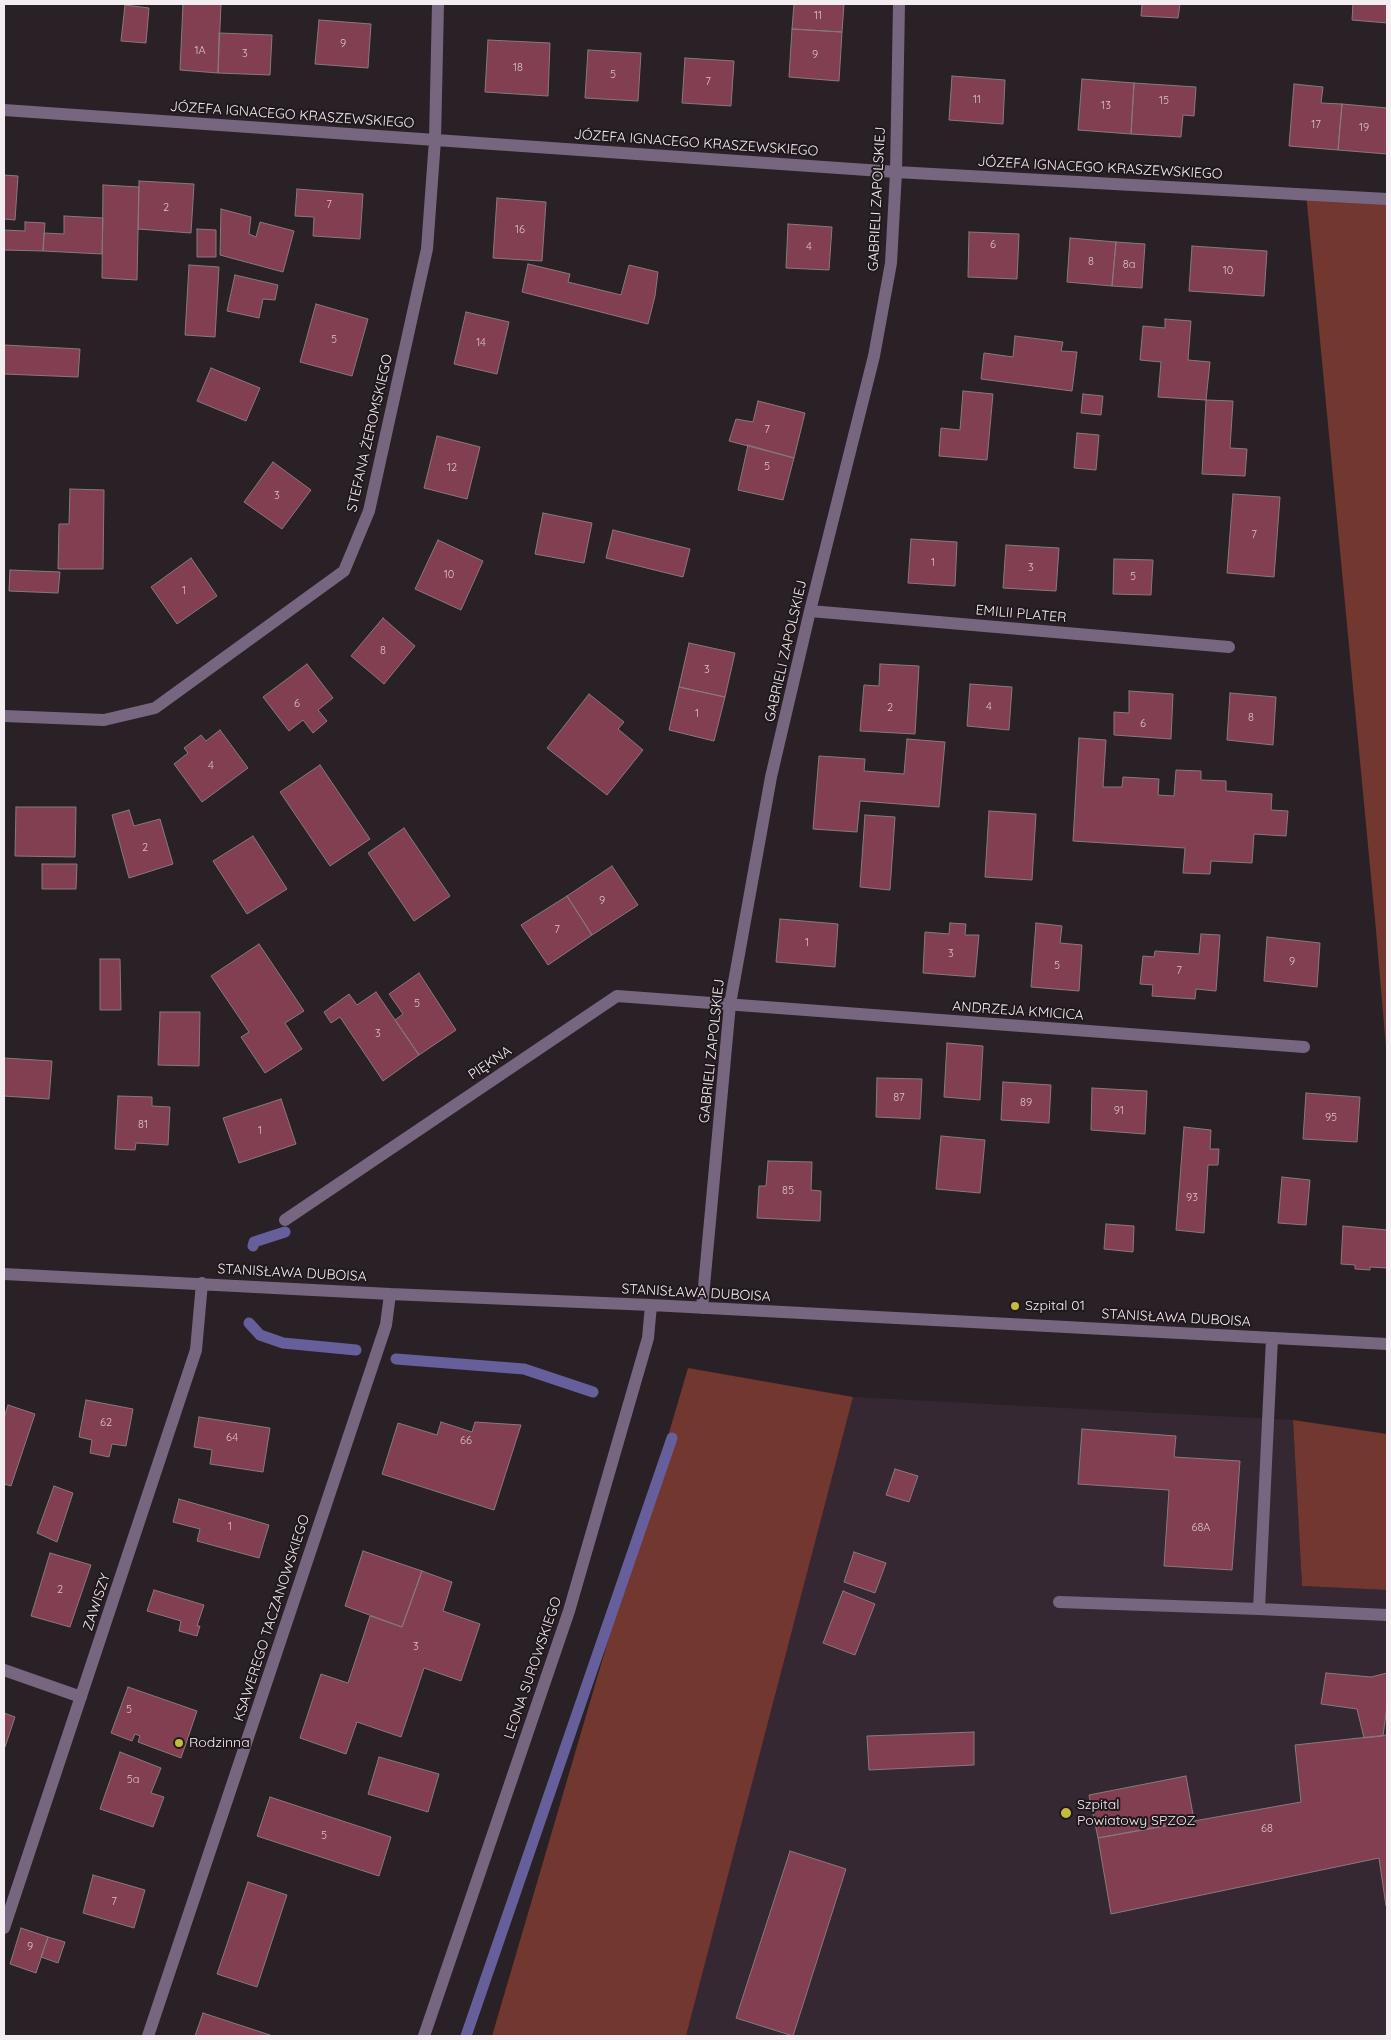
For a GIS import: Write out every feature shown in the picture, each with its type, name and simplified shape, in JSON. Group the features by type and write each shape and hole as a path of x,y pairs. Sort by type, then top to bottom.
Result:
{"street":[{"name":"STEFANA ŻEROMSKIEGO","path":"4,716 104,720 156,708 344,571 369,511 427,249 435,140 438,4"},
{"name":"GABRIELI ZAPOLSKIEJ","path":"702,1308 730,1004 772,777 810,611 874,356 891,263 896,172 899,4"},
{"name":"JÓZEFA IGNACEGO KRASZEWSKIEGO","path":"4,110 896,172 1387,199"},
{"name":"EMILII PLATER","path":"810,611 1229,647"},
{"name":"PIĘKNA","path":"285,1220 617,996 730,1004"},
{"name":"ANDRZEJA KMICICA","path":"730,1004 1304,1047"},
{"name":"STANISŁAWA DUBOISA","path":"4,1274 390,1294 651,1305 1387,1344"},
{"name":"ZAWISZY","path":"4,1928 196,1350 202,1283"},
{"name":"KSAWEREGO TACZANOWSKIEGO","path":"148,2036 386,1324 390,1294"},
{"name":"LEONA SUROWSKIEGO","path":"424,2036 569,1611 648,1338 651,1305"},
{"path":"1259,1609 1272,1338"},
{"path":"1058,1602 1387,1615"},
{"path":"4,1670 81,1697"}],"shaded area":[{"path":"1306,193 1387,201 1387,1059 1375,919"},
{"path":"688,1368 853,1397 686,2036 492,2036"},
{"name":"Szpital Powiatowy SPZOZ","path":"853,1397 1293,1420 1302,1586 1387,1590 1387,2036 686,2036"},
{"path":"1293,1420 1387,1434 1387,1590 1302,1586"}],"building":[{"path":"183,4 221,4 218,73 180,70"},
{"path":"794,4 844,4 842,32 792,29"},
{"path":"1142,4 1180,4 1178,18 1141,16"},
{"path":"1353,4 1387,4 1387,23 1352,20"},
{"path":"125,5 149,8 146,43 121,41"},
{"path":"319,20 371,24 368,68 315,64"},
{"path":"792,29 842,32 839,81 789,77"},
{"path":"219,33 272,35 270,75 218,73"},
{"path":"488,40 550,43 548,96 485,92"},
{"path":"588,50 641,53 638,101 585,98"},
{"path":"685,58 734,61 731,106 682,103"},
{"path":"952,76 1005,80 1003,124 949,120"},
{"path":"1082,79 1134,83 1131,134 1078,130"},
{"path":"1134,83 1196,87 1194,116 1183,115 1181,137 1131,134"},
{"path":"1294,84 1323,87 1321,103 1342,104 1338,150 1289,146"},
{"path":"1342,104 1387,108 1387,154 1338,150"},
{"path":"4,175 18,176 15,220 4,219"},
{"path":"139,181 194,184 191,233 138,229"},
{"path":"103,185 139,187 137,280 102,278"},
{"path":"297,189 363,194 360,239 313,236 314,217 295,216"},
{"path":"497,198 546,202 542,261 493,258"},
{"path":"221,209 251,217 249,234 256,237 260,222 294,231 283,272 220,255"},
{"path":"64,216 103,218 102,254 43,251 44,233 64,234"},
{"path":"25,222 45,223 43,251 4,250 4,230 25,231"},
{"path":"788,224 832,227 829,270 786,268"},
{"path":"197,229 216,230 216,257 197,257"},
{"path":"969,232 1019,234 1017,279 968,277"},
{"path":"1070,238 1116,242 1112,286 1067,282"},
{"path":"1116,242 1145,244 1142,288 1112,286"},
{"path":"1192,246 1267,251 1264,296 1189,291"},
{"path":"528,264 570,274 568,282 621,295 629,265 658,272 655,296 648,324 522,292"},
{"path":"189,265 219,267 215,337 185,335"},
{"path":"235,275 278,285 275,300 263,299 259,318 227,311"},
{"path":"316,304 368,319 352,376 300,362"},
{"path":"466,312 509,322 497,374 454,364"},
{"path":"1165,319 1191,321 1188,360 1210,362 1206,400 1158,397 1161,362 1140,360 1143,326 1165,328"},
{"path":"1015,336 1063,342 1061,351 1077,352 1072,391 981,379 984,353 1013,357"},
{"path":"4,345 80,349 78,377 4,374"},
{"path":"211,368 260,388 246,421 197,401"},
{"path":"963,391 993,394 987,460 939,456 941,428 960,430"},
{"path":"1083,394 1103,396 1101,415 1081,413"},
{"path":"1206,400 1233,401 1230,448 1247,449 1245,476 1202,474"},
{"path":"758,401 805,413 794,458 729,441 736,419 753,422"},
{"path":"1077,433 1099,435 1096,470 1074,468"},
{"path":"437,436 480,447 467,499 424,488"},
{"path":"748,445 794,458 783,500 738,490"},
{"path":"273,462 311,490 282,529 244,502"},
{"path":"70,489 104,490 103,569 58,569 59,524 69,524"},
{"path":"1233,494 1280,497 1274,577 1227,573"},
{"path":"543,513 592,523 584,563 535,554"},
{"path":"613,530 690,549 683,577 606,558"},
{"path":"911,539 957,542 955,586 908,583"},
{"path":"438,540 483,561 461,610 415,589"},
{"path":"1006,545 1059,548 1056,591 1003,588"},
{"path":"191,558 217,596 177,624 151,587"},
{"path":"1114,559 1153,560 1151,595 1113,594"},
{"path":"10,570 60,572 58,593 9,591"},
{"path":"383,618 415,646 384,684 351,656"},
{"path":"689,643 735,653 725,697 679,687"},
{"path":"307,664 333,698 318,710 327,721 313,733 303,720 289,731 263,697"},
{"path":"880,664 919,666 915,734 860,731 864,685 879,686"},
{"path":"970,684 1012,687 1009,730 967,726"},
{"path":"679,687 725,697 714,741 669,730"},
{"path":"1129,691 1173,694 1171,739 1114,735 1114,712 1129,713"},
{"path":"1230,693 1276,697 1273,745 1227,740"},
{"path":"589,694 624,722 618,729 643,750 607,795 547,748"},
{"path":"220,730 248,768 202,802 174,764 188,753 184,748 201,735 206,741"},
{"path":"1079,738 1106,740 1103,787 1122,787 1123,777 1159,779 1158,795 1174,796 1176,770 1201,771 1201,780 1226,781 1226,791 1272,794 1271,810 1288,811 1286,836 1254,834 1252,863 1211,861 1210,874 1183,873 1185,848 1073,841"},
{"path":"907,739 945,742 939,807 860,801 857,832 813,829 819,756 865,759 864,771 904,774"},
{"path":"320,765 370,839 330,866 280,792"},
{"path":"16,807 76,807 75,857 15,856"},
{"path":"129,810 134,826 160,819 173,864 129,878 112,815"},
{"path":"989,811 1036,814 1032,880 985,877"},
{"path":"865,815 895,817 890,890 860,887"},
{"path":"404,828 450,896 414,921 368,853"},
{"path":"253,836 287,889 247,914 213,861"},
{"path":"42,864 77,864 76,889 42,889"},
{"path":"612,866 638,905 592,935 567,896"},
{"path":"567,896 592,935 548,965 521,925"},
{"path":"780,919 838,924 835,967 776,962"},
{"path":"950,923 966,924 965,935 979,935 975,977 923,973 925,932 949,934"},
{"path":"1036,923 1062,926 1060,943 1082,945 1079,991 1031,987"},
{"path":"1201,934 1220,935 1216,991 1196,989 1195,999 1152,996 1153,985 1140,984 1143,956 1154,957 1155,951 1199,954"},
{"path":"1267,937 1320,943 1317,987 1264,981"},
{"path":"259,944 304,1011 285,1023 302,1049 265,1073 241,1037 249,1032 211,976"},
{"path":"100,959 120,959 121,1010 100,1010"},
{"path":"419,973 456,1030 419,1055 395,1020 403,1014 389,994"},
{"path":"376,992 419,1055 383,1081 340,1017 331,1023 324,1012 349,994 357,1005"},
{"path":"160,1012 200,1012 199,1066 158,1065"},
{"path":"947,1043 983,1046 980,1100 944,1097"},
{"path":"4,1058 52,1061 49,1099 4,1096"},
{"path":"877,1078 922,1079 920,1119 876,1117"},
{"path":"1003,1082 1051,1085 1049,1123 1001,1120"},
{"path":"1092,1088 1147,1091 1145,1134 1091,1130"},
{"path":"1306,1093 1360,1097 1357,1142 1303,1139"},
{"path":"118,1096 152,1097 152,1106 170,1107 168,1145 136,1143 135,1150 115,1149"},
{"path":"281,1099 296,1144 239,1163 223,1118"},
{"path":"1184,1127 1211,1130 1210,1149 1219,1149 1218,1165 1208,1165 1204,1233 1176,1230"},
{"path":"941,1136 985,1140 980,1193 936,1189"},
{"path":"768,1161 812,1162 811,1190 821,1191 820,1221 757,1218 759,1186 766,1186"},
{"path":"1282,1177 1310,1180 1306,1225 1278,1223"},
{"path":"1106,1224 1134,1226 1133,1252 1104,1249"},
{"path":"1343,1226 1387,1230 1387,1268 1370,1267 1370,1270 1355,1269 1355,1265 1341,1264"},
{"path":"86,1400 133,1409 126,1446 112,1444 109,1457 90,1453 92,1440 79,1437"},
{"path":"8,1405 35,1414 11,1486 4,1484 4,1418"},
{"path":"199,1417 270,1428 263,1472 210,1464 212,1450 194,1447"},
{"path":"441,1422 472,1432 475,1422 521,1425 494,1510 382,1474 398,1423 437,1435"},
{"path":"1082,1429 1176,1436 1174,1457 1240,1461 1232,1570 1164,1566 1169,1490 1078,1484"},
{"path":"895,1469 918,1476 909,1502 886,1495"},
{"path":"54,1486 73,1493 57,1542 37,1533"},
{"path":"179,1499 269,1525 259,1558 197,1541 200,1529 173,1522"},
{"path":"363,1551 422,1571 402,1627 345,1606"},
{"path":"854,1552 886,1563 875,1593 844,1582"},
{"path":"50,1553 91,1565 70,1627 31,1616"},
{"path":"422,1571 452,1582 443,1611 480,1624 461,1681 424,1668 401,1737 357,1722 346,1754 300,1738 321,1674 348,1683 370,1616 402,1627"},
{"path":"154,1590 204,1605 197,1626 200,1626 197,1636 179,1631 181,1621 147,1611"},
{"path":"843,1591 875,1604 855,1655 823,1643"},
{"path":"1326,1673 1371,1677 1387,1673 1387,1706 1383,1736 1364,1738 1357,1709 1321,1704"},
{"path":"128,1687 197,1711 181,1758 138,1742 140,1736 135,1734 132,1741 111,1733"},
{"path":"4,1713 15,1717 5,1747 4,1747"},
{"path":"974,1732 974,1765 869,1770 867,1736"},
{"path":"1387,1735 1387,1906 1379,1858 1111,1914 1098,1838 1301,1802 1295,1745"},
{"path":"120,1752 161,1768 151,1793 164,1797 153,1827 100,1809"},
{"path":"379,1757 439,1774 428,1812 368,1794"},
{"path":"1186,1776 1194,1820 1098,1838 1089,1795"},
{"path":"270,1797 391,1837 379,1876 257,1836"},
{"path":"790,1851 846,1869 793,2036 736,2018"},
{"path":"93,1875 145,1890 134,1928 83,1913"},
{"path":"248,1882 287,1895 257,1987 217,1974"},
{"path":"21,1928 48,1937 36,1973 10,1964"},
{"path":"48,1937 65,1942 58,1963 41,1957"},
{"path":"203,2013 273,2036 195,2036"}],"waterway":[{"path":"253,1246 254,1242 285,1232"},
{"path":"249,1323 260,1335 283,1343 356,1350"},
{"path":"396,1359 524,1369 593,1392"},
{"path":"466,2036 672,1438"}],"place":[{"name":"Szpital 01","path":"1015,1306"},
{"name":"Rodzinna","path":"179,1743"},
{"name":"Szpital Powiatowy SPZOZ","path":"1066,1813"}]}
